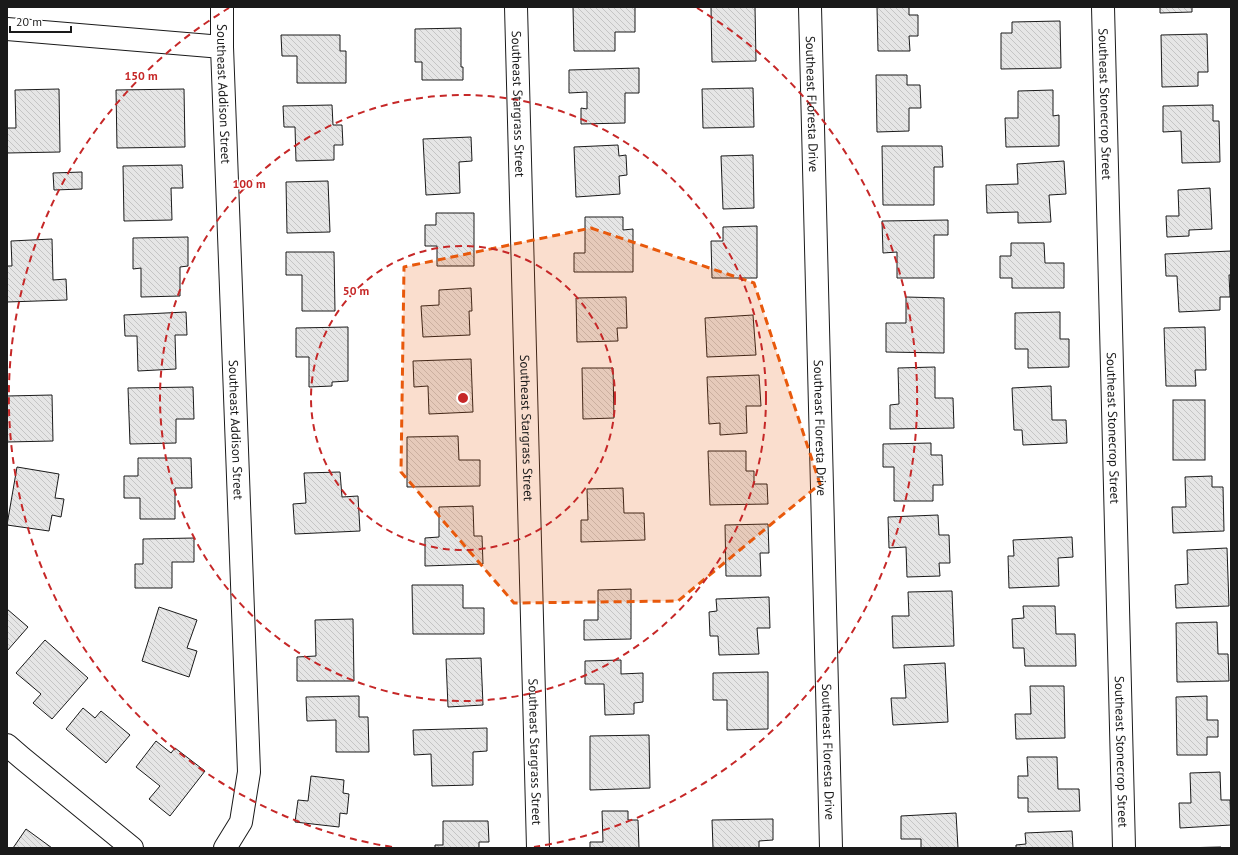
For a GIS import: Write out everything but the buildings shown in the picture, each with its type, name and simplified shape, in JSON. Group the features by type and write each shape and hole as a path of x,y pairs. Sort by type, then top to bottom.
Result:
{"street":[{"name":"Southeast Addison Street","path":"222,7 222,47 248,772 241,822 225,848"},
{"name":"Southeast Stargrass Street","path":"516,7 538,848"},
{"name":"Southeast Floresta Drive","path":"810,7 831,848"},
{"name":"Southeast Stonecrop Street","path":"1103,7 1124,848"},
{"path":"7,29 222,47"},
{"path":"7,745 132,848"}],"highlighted area":[{"path":"591,228 754,283 820,484 678,601 514,603 401,472 404,267"}]}
